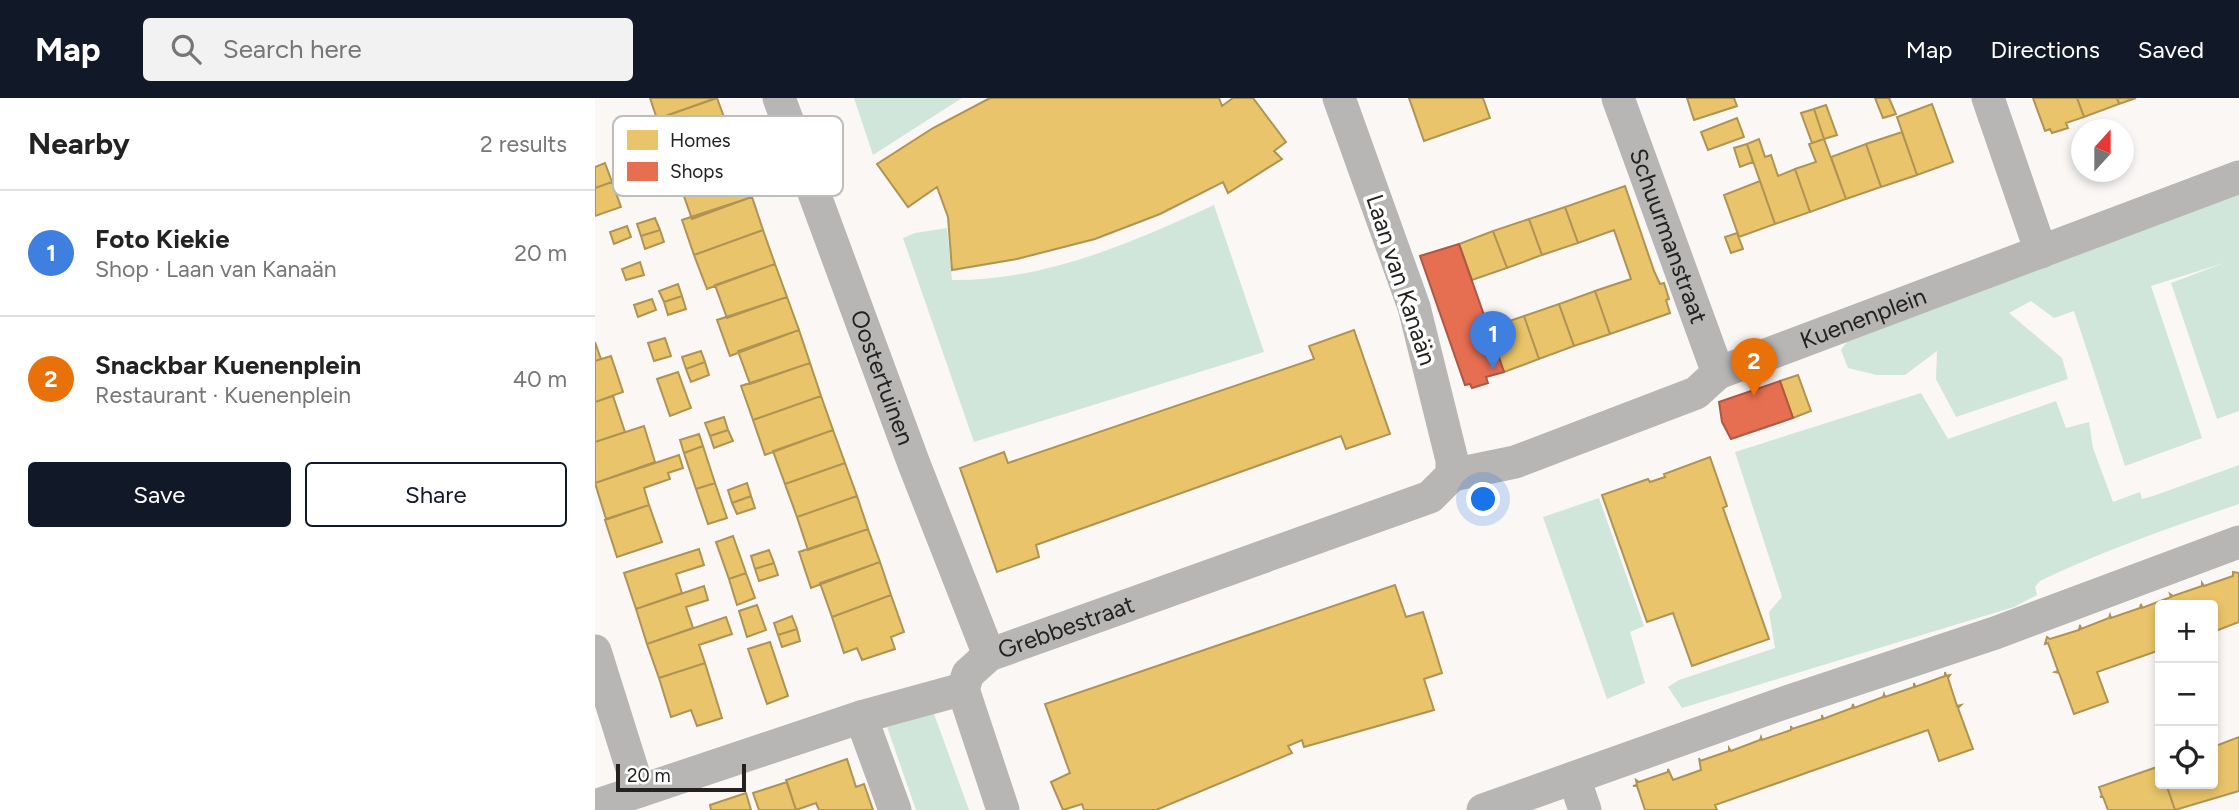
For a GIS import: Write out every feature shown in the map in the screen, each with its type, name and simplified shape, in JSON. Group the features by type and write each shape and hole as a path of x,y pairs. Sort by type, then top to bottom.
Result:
{"street":[{"name":"Oostertuinen","path":"779,98 786,116"},
{"name":"Laan van Kanaän","path":"1339,98 1414,307 1452,460 1441,486"},
{"name":"Schuurmanstraat","path":"1618,98 1718,373"},
{"path":"1988,98 2042,252"},
{"name":"Kuenenplein","path":"1441,486 1515,462 1696,393 1718,373 2239,177"},
{"name":"Oostertuinen","path":"815,196 914,464 989,655"},
{"name":"Grebbestraat","path":"964,689 968,674 989,655 1441,486"},
{"path":"1483,810 1778,705 1995,633 2239,542"},
{"path":"595,652 639,791"},
{"path":"595,807 862,717 964,689 1003,810"},
{"path":"862,717 895,810"},
{"path":"1574,778 1585,810"}],"green space":[{"path":"854,98 962,98 873,155"},
{"path":"2239,193 2239,411 2217,419 2171,283 2224,263 2151,286 2202,438 2125,466 2074,311 2054,318 2031,301 2009,313 2062,358 2068,379 1956,417 1936,379 1937,351 1905,375 1877,375 1848,368 1841,350 1851,336"},
{"path":"1214,205 1264,352 974,442 903,238 915,233 947,228 952,280 987,279 1054,267 1087,257"},
{"path":"1921,393 1948,439 2056,401 2066,428 2089,422 2093,448 2113,502 2140,492 2142,499 2156,495 2239,465 2239,504 2064,570 2040,581 2035,587 2037,595 2014,607 1682,708 1668,687 1679,680 1775,648 1769,612 1782,597 1735,452"},
{"path":"1599,498 1644,626 1630,632 1645,683 1607,699 1543,517"},
{"path":"934,714 969,810 916,810 887,727"}],"building: Homes":[{"path":"650,98 716,98 665,116 656,116"},
{"path":"717,98 724,116 666,116"},
{"path":"990,98 1219,98 1222,106 1233,98 1253,98 1286,142 1274,151 1282,159 1228,193 1223,182 1160,214 1095,239 1017,259 952,270 948,217 937,187 908,207 877,164 933,128"},
{"path":"1409,98 1483,98 1490,118 1424,141"},
{"path":"1687,98 1734,98 1737,106 1694,120"},
{"path":"1875,98 1889,98 1896,114 1883,118"},
{"path":"2033,98 2077,98 2084,117 2071,119 2066,123 2068,128 2052,133 2050,129 2045,131"},
{"path":"2077,98 2117,98 2119,104 2084,117"},
{"path":"2117,98 2136,98 2119,104"},
{"path":"1932,104 1953,162 1917,175 1897,117"},
{"path":"1826,105 1837,135 1824,139 1814,109"},
{"path":"1814,109 1824,139 1812,143 1801,113"},
{"path":"1737,118 1744,137 1708,150 1701,132"},
{"path":"1902,132 1917,175 1881,187 1866,144"},
{"path":"1759,139 1765,157 1771,155 1778,176 1795,169 1810,212 1775,224 1747,144"},
{"path":"1824,139 1846,199 1810,212 1795,169 1816,162 1809,144"},
{"path":"1747,144 1753,162 1740,167 1734,148"},
{"path":"1866,144 1881,187 1846,199 1831,157"},
{"path":"605,163 612,182 595,188 595,167"},
{"path":"1760,181 1775,224 1739,237 1724,195"},
{"path":"612,182 613,196 617,196 621,207 595,216 595,188"},
{"path":"1625,186 1654,271 1660,284 1664,283 1670,313 1610,334 1595,291 1631,279 1614,230 1578,243 1565,207"},
{"path":"684,196 752,196 752,197 692,219"},
{"path":"752,197 763,230 694,255 682,220"},
{"path":"1565,207 1578,243 1542,255 1529,219"},
{"path":"655,218 660,230 641,236 637,224"},
{"path":"1529,219 1542,255 1507,268 1493,231"},
{"path":"627,226 631,237 614,244 610,232"},
{"path":"660,230 664,242 645,249 641,236"},
{"path":"763,230 775,264 707,289 694,255"},
{"path":"1493,231 1507,268 1472,280 1459,244"},
{"path":"1737,233 1743,249 1731,253 1725,237"},
{"path":"640,262 644,275 626,280 622,269"},
{"path":"775,264 787,297 727,318 715,285"},
{"path":"678,284 682,296 664,302 659,291"},
{"path":"1595,291 1610,334 1574,346 1559,304"},
{"path":"682,296 686,309 668,315 664,302"},
{"path":"787,297 799,330 730,356 717,320"},
{"path":"652,299 656,310 638,317 634,305"},
{"path":"1559,304 1574,346 1539,359 1524,316"},
{"path":"1524,316 1539,359 1504,372 1489,328"},
{"path":"799,330 810,363 750,384 738,351"},
{"path":"1354,330 1390,434 1346,449 1341,436 1036,545 1039,557 997,572 960,468 1004,452 1008,463 1314,359 1309,346"},
{"path":"665,338 671,356 654,361 648,343"},
{"path":"595,342 601,359 595,361"},
{"path":"701,351 705,362 686,369 682,357"},
{"path":"611,356 623,392 595,402 595,361"},
{"path":"705,362 709,375 691,382 686,369"},
{"path":"810,363 821,396 753,420 741,386"},
{"path":"678,372 691,408 670,416 657,379"},
{"path":"1798,375 1811,411 1793,418 1780,381"},
{"path":"613,396 625,432 595,442 595,402"},
{"path":"821,396 833,430 765,455 753,420"},
{"path":"724,417 728,430 710,436 705,423"},
{"path":"644,426 655,462 595,483 595,442"},
{"path":"728,430 733,441 714,448 710,436"},
{"path":"833,430 845,463 785,484 773,451"},
{"path":"699,434 703,446 684,453 680,440"},
{"path":"703,446 715,483 696,489 684,453"},
{"path":"679,455 683,468 668,473 670,479 644,488 649,505 606,519 595,483"},
{"path":"1710,457 1727,506 1723,508 1769,639 1692,666 1673,613 1647,622 1602,495 1648,479 1650,482 1665,477 1664,474"},
{"path":"845,463 857,496 797,517 785,484"},
{"path":"715,483 727,518 708,524 696,489"},
{"path":"747,483 751,496 732,503 728,490"},
{"path":"751,496 755,508 737,514 732,503"},
{"path":"857,496 868,529 808,550 797,517"},
{"path":"649,505 662,542 617,557 605,520"},
{"path":"868,529 880,562 811,588 799,552"},
{"path":"733,536 746,573 729,579 716,542"},
{"path":"699,549 704,565 676,574 682,593 636,609 624,573"},
{"path":"769,550 774,563 755,569 751,556"},
{"path":"880,562 891,595 832,617 820,583"},
{"path":"774,563 778,575 759,581 755,569"},
{"path":"2233,572 2239,573 2239,622 2218,630 2218,600 2163,600 2171,597 2170,594 2173,596 2202,586 2202,583 2204,586 2233,576"},
{"path":"746,573 755,598 737,605 729,579"},
{"path":"1395,585 1406,617 1423,612 1435,650 1442,673 1424,679 1434,710 1304,747 1302,740 1288,746 1292,753 1156,810 1084,810 1082,804 1063,810 1051,782 1070,773 1045,704"},
{"path":"704,586 708,600 686,607 693,628 647,644 636,609"},
{"path":"891,595 904,632 891,637 895,649 862,660 857,648 844,653 832,617"},
{"path":"2155,603 2155,652 2097,672 2108,702 2074,714 2059,673 2055,672 2058,671 2048,643 2045,644 2047,637 2050,639 2079,630 2080,625 2081,629 2109,618 2110,615 2111,618 2140,608 2141,604 2142,608"},
{"path":"757,605 766,630 747,637 739,611"},
{"path":"792,616 797,629 778,635 774,623"},
{"path":"726,617 732,634 699,645 705,663 659,678 647,644"},
{"path":"797,629 800,641 782,647 778,635"},
{"path":"770,642 788,696 767,704 748,649"},
{"path":"705,663 722,718 697,726 691,710 671,717 659,678"},
{"path":"1945,672 1946,676 1950,675 1948,678 1957,706 1961,705 1958,708 1973,749 1939,761 1928,730 1715,805 1717,810 1645,810 1637,786 1633,786 1637,785 1636,780 1639,782 1668,772 1668,769 1673,780 1701,770 1699,758 1700,761 1729,751 1729,748 1731,751 1760,740 1761,737 1762,740 1791,730 1791,726 1792,729 1822,719 1822,715 1823,719 1852,708 1853,704 1854,708 1883,697 1884,694 1885,697 1914,687 1914,683 1915,687 1945,676"},
{"path":"2239,737 2239,791 2175,810 2168,789 2218,789 2218,745"},
{"path":"847,759 856,787 864,784 873,810 819,810 816,803 796,810 786,780"},
{"path":"2155,768 2155,789 2168,789 2175,810 2108,810 2103,797 2100,797 2099,787"},
{"path":"787,782 796,810 759,810 753,793"},
{"path":"746,793 751,810 711,810 710,805"}],"building: Shops":[{"path":"1459,244 1504,372 1486,377 1488,383 1472,388 1470,384 1465,385 1420,256"},
{"path":"1780,381 1793,418 1731,439 1722,422 1719,402"}],"place":[{"name":"Foto Kiekie","path":"1493,369"},
{"name":"Snackbar Kuenenplein","path":"1754,396"}]}
